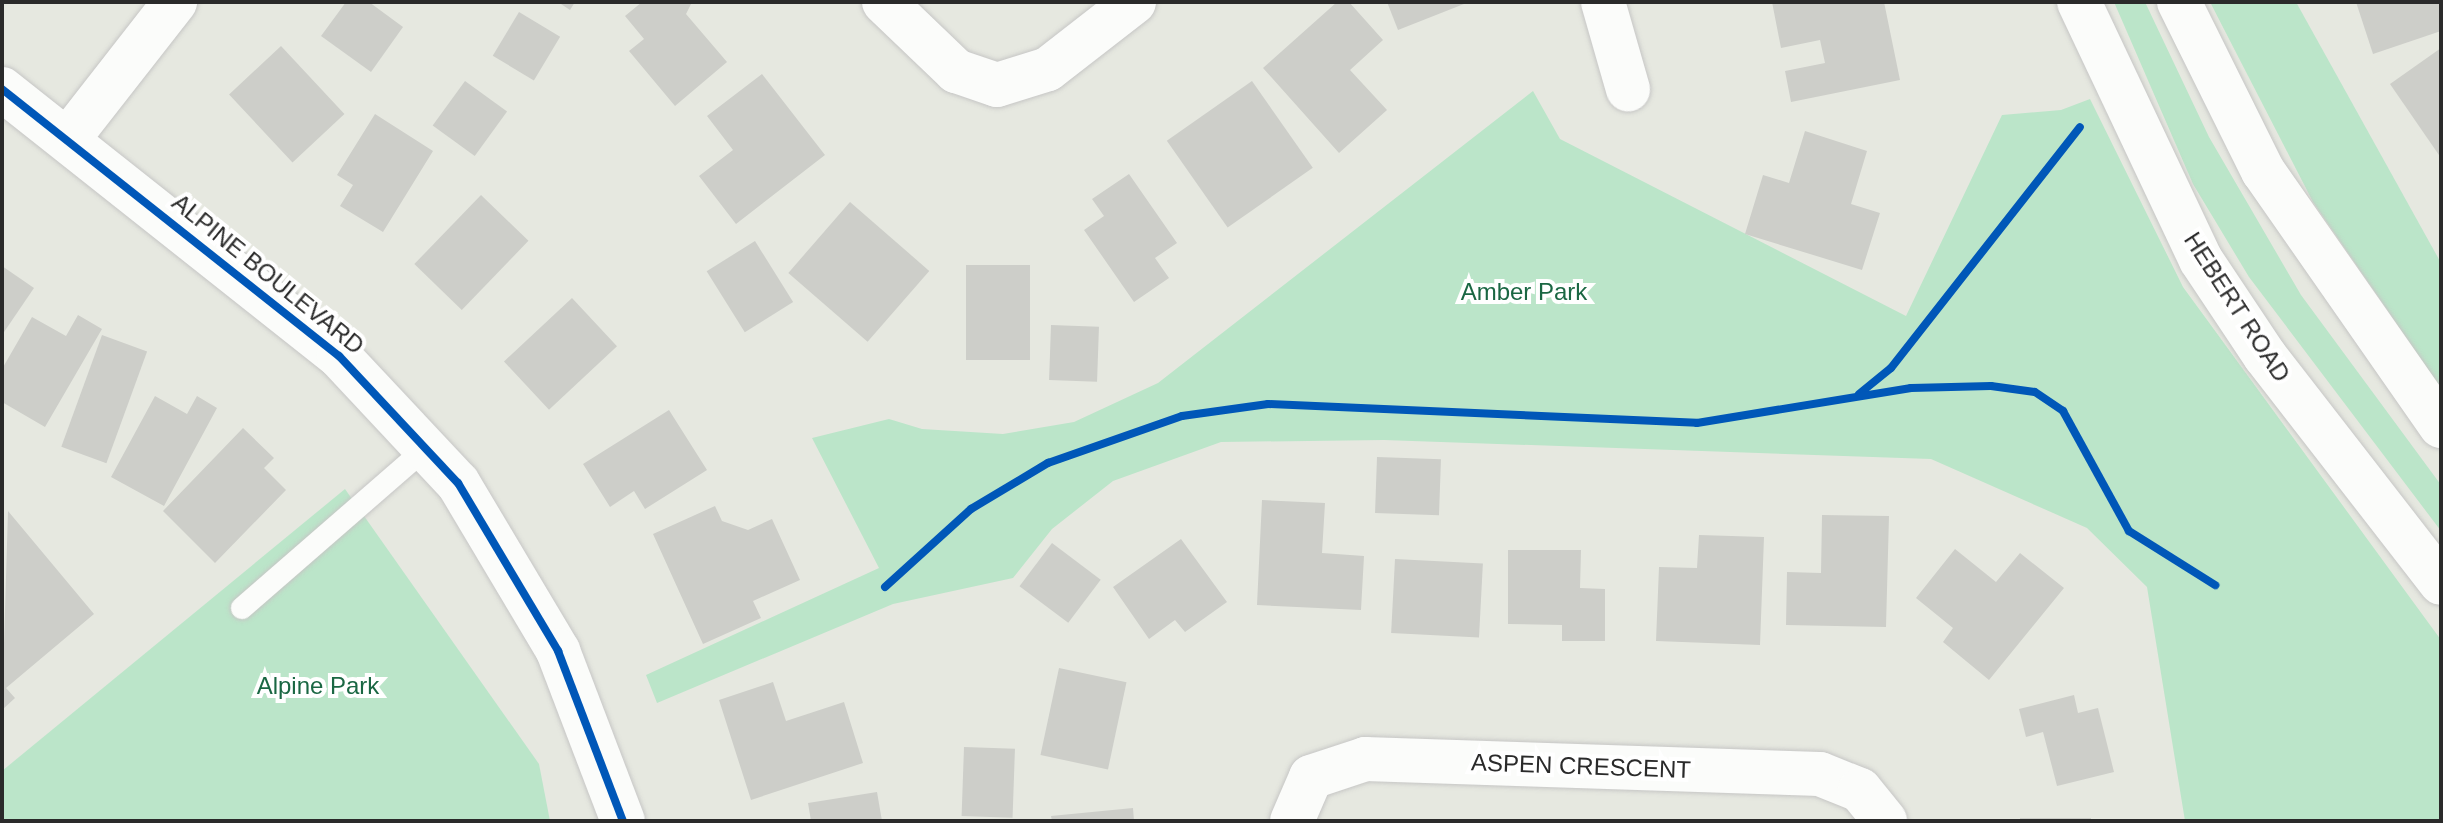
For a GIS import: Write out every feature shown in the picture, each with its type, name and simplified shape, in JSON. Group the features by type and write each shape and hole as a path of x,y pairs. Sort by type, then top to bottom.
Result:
{"street":[{"path":"68,139 175,2"},
{"path":"884,2 956,71 997,85 1048,69 1134,2"},
{"path":"1603,2 1628,89"},
{"name":"HEBERT ROAD","path":"2079,2 2201,260 2265,356 2441,583"},
{"path":"2179,2 2263,171 2441,426"},
{"name":"ALPINE BOULEVARD","path":"2,89 339,356 427,447 525,586 587,714 623,821"},
{"name":"ASPEN CRESCENT","path":"1292,821 1311,777 1365,759 1820,774 1860,790 1885,821"}],"lane":[{"path":"242,608 427,447"}],"green space":[{"path":"2114,2 2145,2 2209,137 2301,295 2441,485 2441,531 2249,277 2193,184"},
{"path":"2210,2 2296,2 2441,263 2441,388 2313,202"},
{"name":"Amber Park","path":"1533,91 1560,139 1906,316 2002,115 2061,110 2090,99 2183,287 2441,640 2441,821 2185,821 2147,587 2087,528 1931,459 1384,440 1221,442 1113,481 1052,529 1013,578 893,604 657,703 646,675 879,568 812,438 889,419 922,429 1003,434 1074,422 1158,383"},
{"name":"Alpine Park","path":"345,489 539,764 550,821 2,821 2,771"}],"building":[{"path":"346,2 369,2 403,27 371,72 321,36"},
{"path":"558,2 575,2 570,10"},
{"path":"642,2 692,2 686,14 727,62 675,106 629,51 644,39 625,16"},
{"path":"1337,2 1349,2 1383,40 1350,70 1387,110 1339,153 1263,68"},
{"path":"1387,2 1469,2 1398,30"},
{"path":"1772,2 1884,2 1900,80 1791,102 1785,71 1825,63 1820,40 1781,48"},
{"path":"2356,2 2441,2 2441,31 2373,54"},
{"path":"519,12 560,37 534,80 493,56"},
{"path":"281,46 344,114 292,162 229,94"},
{"path":"2441,48 2441,158 2390,84"},
{"path":"762,74 825,155 736,224 699,176 733,150 707,116"},
{"path":"465,81 507,112 475,156 433,125"},
{"path":"1252,81 1313,168 1228,227 1167,141"},
{"path":"375,114 433,151 383,232 340,206 353,185 337,175"},
{"path":"1805,131 1867,151 1851,204 1880,213 1862,270 1745,234 1763,175 1789,183"},
{"path":"1129,174 1177,243 1155,258 1169,278 1134,302 1084,230 1104,216 1092,199"},
{"path":"481,195 528,241 462,310 414,264"},
{"path":"850,202 929,271 868,342 788,273"},
{"path":"755,241 793,302 745,332 707,271"},
{"path":"966,265 1030,265 1030,360 966,360"},
{"path":"2,266 34,288 2,335"},
{"path":"572,298 617,346 549,410 504,361"},
{"path":"78,315 102,329 45,427 2,402 2,369 32,317 66,336"},
{"path":"1051,325 1099,327 1097,382 1049,380"},
{"path":"102,335 147,351 106,463 61,447"},
{"path":"155,396 187,414 197,396 217,408 164,506 111,477"},
{"path":"669,410 707,470 645,509 634,491 610,507 583,464"},
{"path":"243,428 274,458 264,468 286,490 215,563 163,511"},
{"path":"1377,457 1441,459 1439,515 1375,513"},
{"path":"1262,500 1325,503 1322,553 1364,556 1361,610 1257,605"},
{"path":"715,506 722,521 748,530 772,519 800,580 753,601 761,618 703,644 653,534"},
{"path":"8,511 94,614 6,688 15,698 2,710"},
{"path":"1822,515 1889,516 1886,627 1786,625 1787,572 1821,573"},
{"path":"1699,535 1764,537 1760,645 1656,641 1659,567 1697,568"},
{"path":"1181,539 1227,602 1185,632 1175,620 1149,639 1113,587"},
{"path":"1052,543 1101,580 1068,623 1020,586"},
{"path":"1955,549 1996,582 2020,553 2064,588 1989,680 1943,642 1953,628 1916,598"},
{"path":"1508,550 1581,550 1580,588 1605,589 1605,641 1562,641 1562,625 1508,624"},
{"path":"1395,559 1483,564 1479,638 1391,633"},
{"path":"1059,668 1126,682 1108,769 1040,755"},
{"path":"773,682 786,721 844,702 863,763 751,800 719,700"},
{"path":"2074,695 2078,713 2098,708 2114,772 2057,786 2043,732 2026,737 2019,709"},
{"path":"964,747 1015,749 1013,818 962,816"},
{"path":"877,792 882,821 811,821 808,803"},
{"path":"1133,808 1134,821 1052,821 1051,816"},
{"path":"2020,818 2091,818 2091,821 2020,821"}],"cycle path":[{"path":"2,89 339,356 458,483 558,651 623,821"},
{"path":"1859,394 1891,368 2080,127"},
{"path":"885,587 971,509 1048,463 1182,416 1268,404 1697,423 1911,388 1991,386 2035,392 2063,411 2129,531 2215,585"}]}
